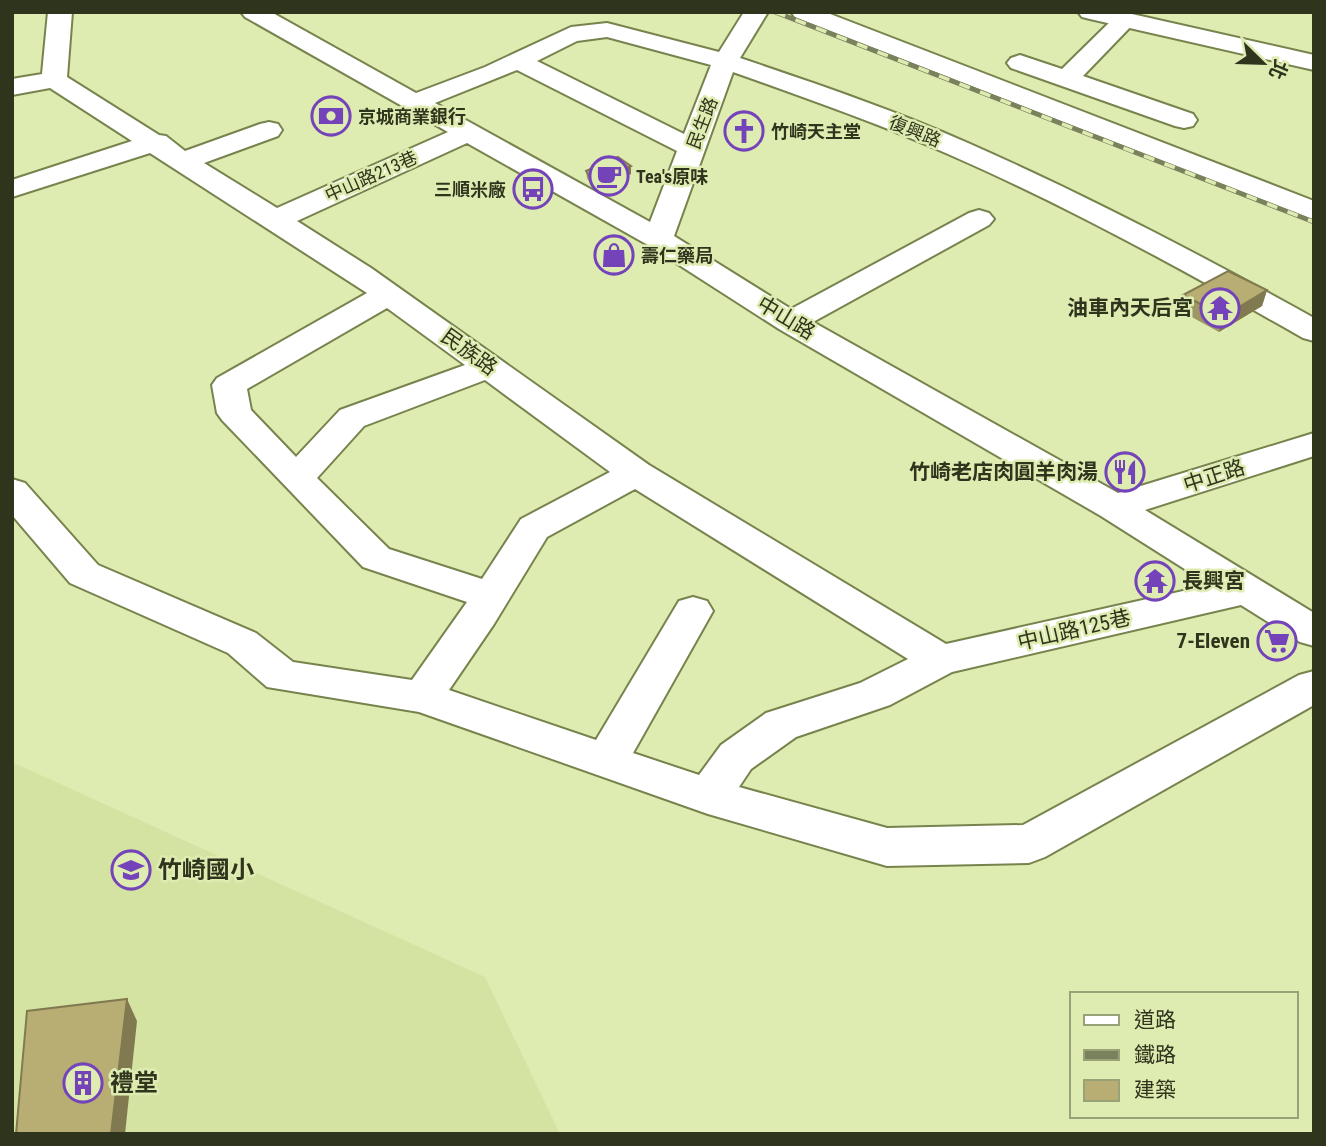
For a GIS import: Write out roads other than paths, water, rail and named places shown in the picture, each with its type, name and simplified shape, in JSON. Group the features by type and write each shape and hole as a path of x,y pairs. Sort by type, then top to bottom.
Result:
{"street":[{"path":"12,87 54,80 60,12"},
{"name":"中山路","path":"253,12 658,239 790,322 1114,507 1314,632"},
{"name":"民生路","path":"658,239 726,61 756,12"},
{"path":"803,12 1314,211"},
{"path":"1090,12 1314,63"},
{"path":"1153,12 1314,47"},
{"path":"1066,79 1125,20"},
{"name":"復興路","path":"415,102 494,72 571,34 607,30 726,61 849,104 959,149 1184,258 1314,331"},
{"path":"516,60 692,148"},
{"path":"1020,63 1184,120"},
{"name":"民族路","path":"54,80 185,160 388,294 636,473 941,660"},
{"path":"185,160 269,130"},
{"name":"中山路213巷","path":"275,220 467,133"},
{"path":"12,189 156,142"},
{"path":"790,322 979,219"},
{"path":"388,294 229,385 234,412 296,479 376,558 491,596"},
{"path":"296,479 352,418 490,367"},
{"name":"中正路","path":"1114,507 1314,444"},
{"path":"422,697 534,528 636,473"},
{"path":"12,491 84,573 242,643 282,676 422,697 708,796 887,847 1030,844 1314,686"},
{"name":"中山路125巷","path":"708,796 736,757 781,726 875,694 941,660 1247,590"},
{"path":"606,761 693,611"}],"railway":[{"path":"775,12 1314,222"}],"place":[{"name":"京城商業銀行","path":"331,116"},
{"name":"竹崎天主堂","path":"744,131"},
{"name":"Tea's原味","path":"609,176"},
{"name":"三順米廠","path":"533,189"},
{"name":"壽仁藥局","path":"614,255"},
{"name":"油車內天后宮","path":"1220,308"},
{"name":"竹崎老店肉圓羊肉湯","path":"1125,472"},
{"name":"長興宮","path":"1155,581"},
{"name":"7-Eleven","path":"1277,641"},
{"name":"竹崎國小","path":"131,870"},
{"name":"禮堂","path":"83,1083"}]}
